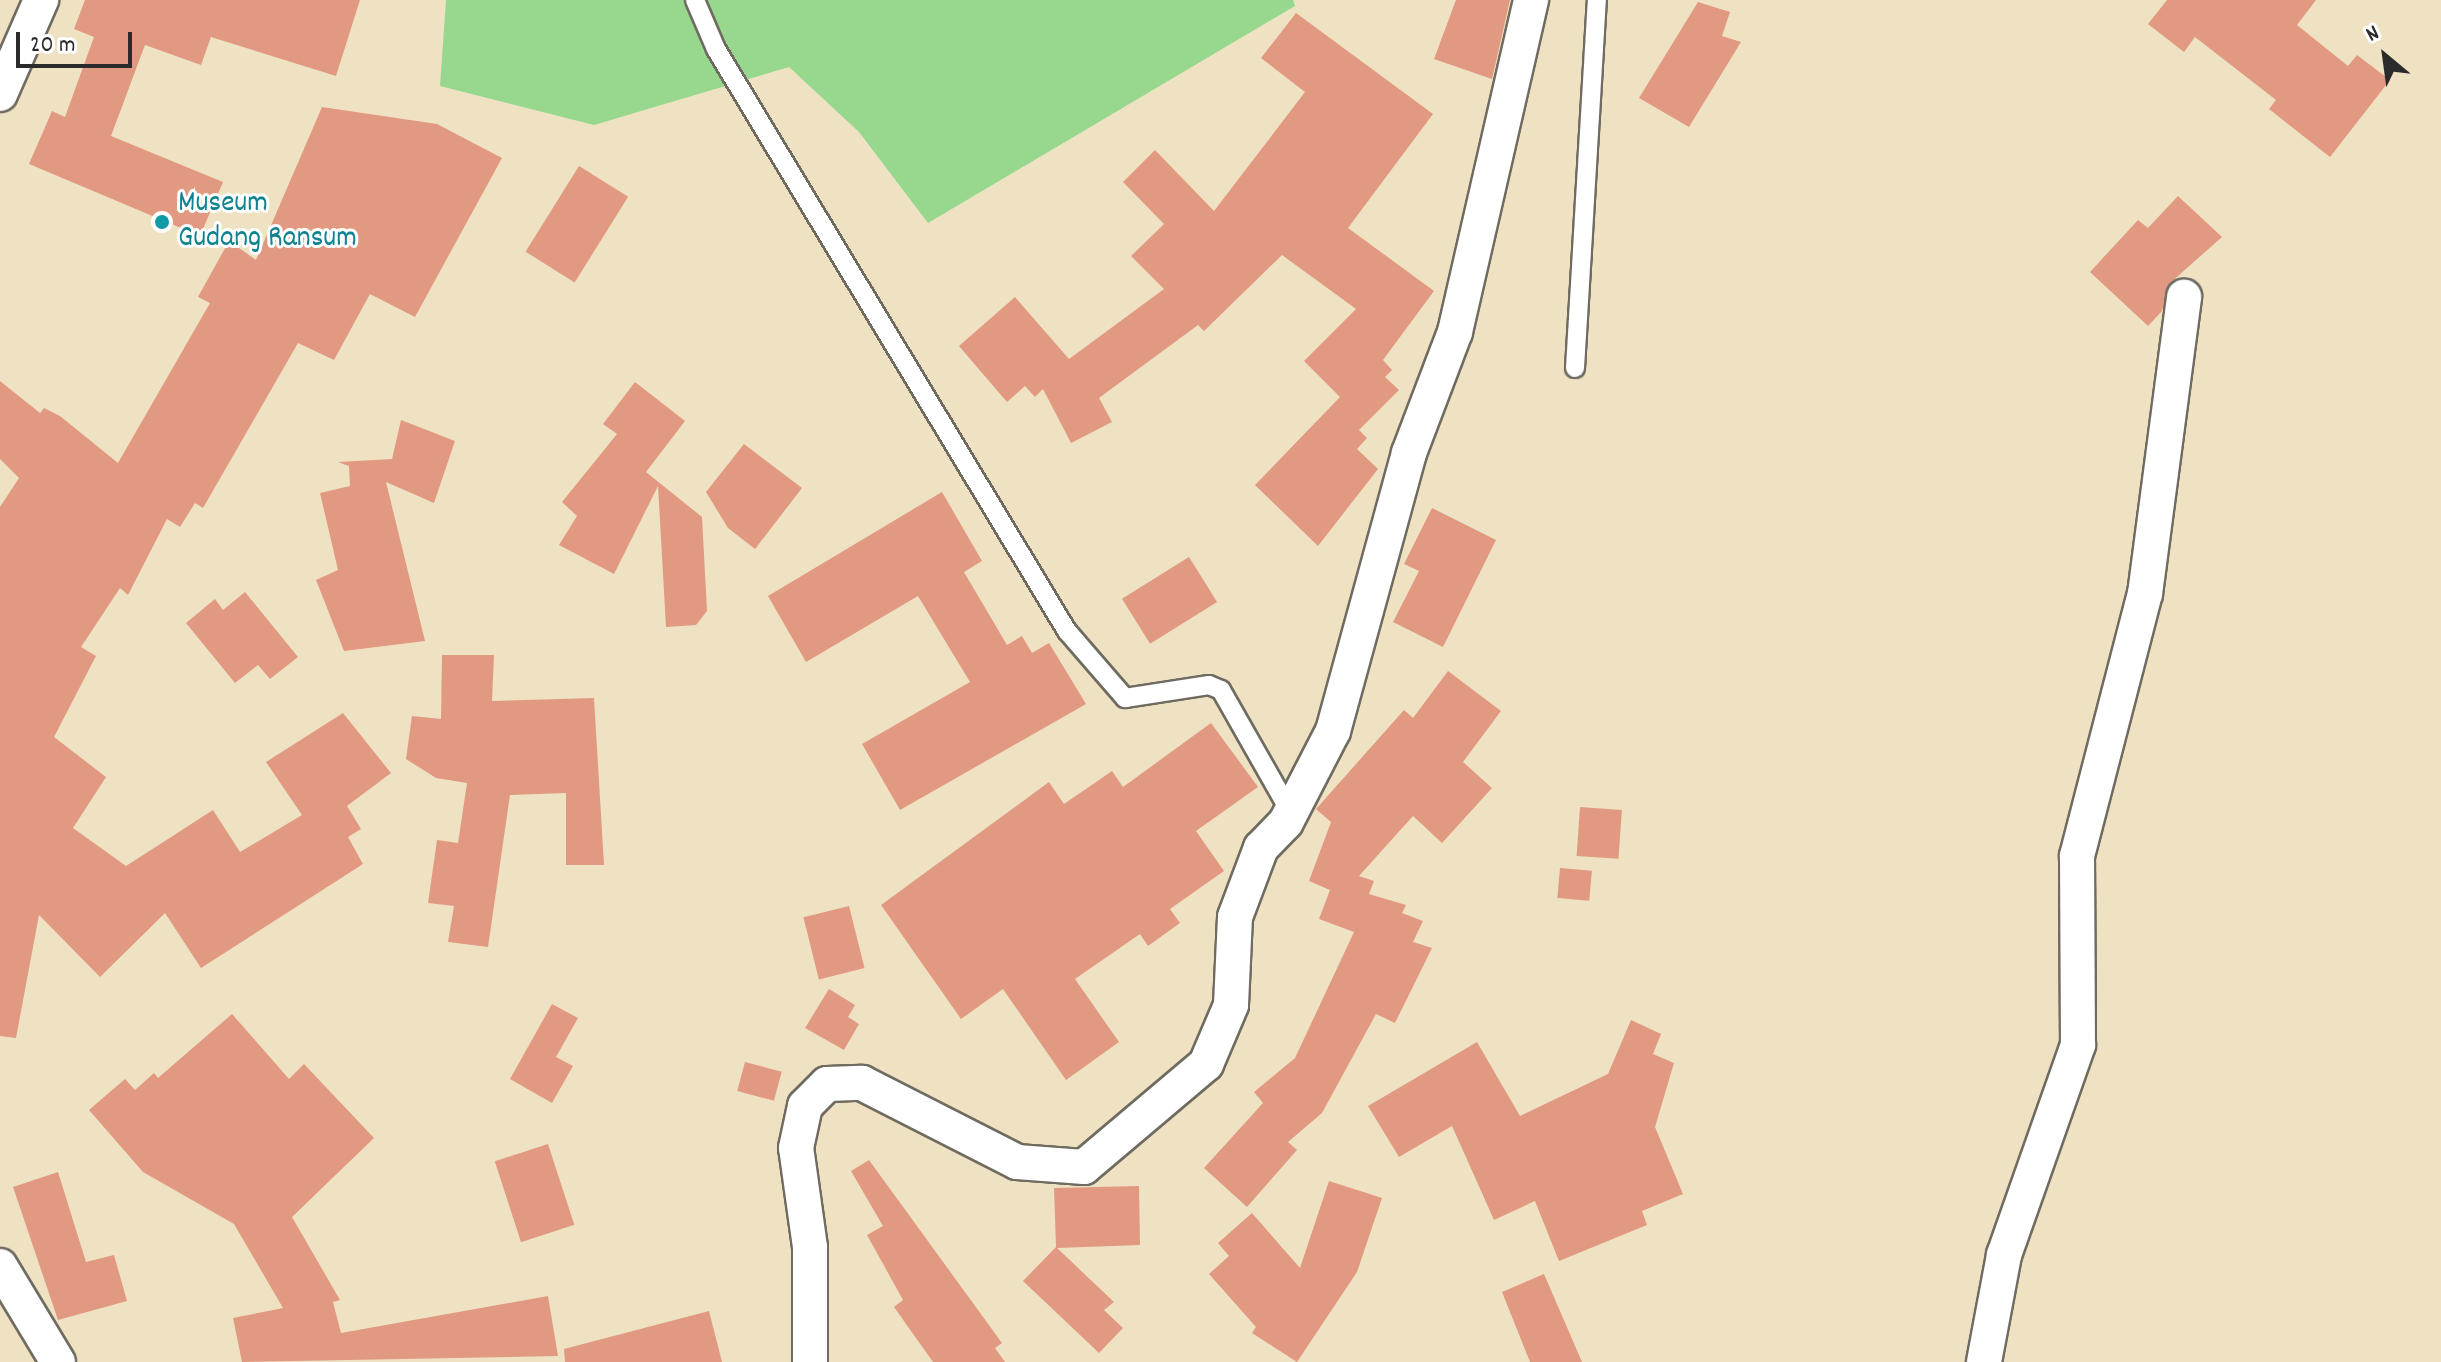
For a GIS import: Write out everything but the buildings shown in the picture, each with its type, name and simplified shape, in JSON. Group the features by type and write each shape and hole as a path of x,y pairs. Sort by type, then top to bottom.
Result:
{"street":[{"path":"0,94 41,0"},
{"path":"810,1362 810,1247 796,1148 805,1106 827,1084 862,1083 1017,1162 1084,1167 1206,1064 1231,1005 1235,917 1261,848 1291,813 1333,731 1409,453 1455,332 1531,0"},
{"path":"1984,1362 2004,1255 2078,1045 2077,856 2145,594 2184,297"},
{"path":"0,1266 58,1362"}],"lane":[{"path":"695,0 716,49 1067,631 1125,698 1209,685 1221,690 1291,813"},
{"path":"1575,368 1597,0"}],"green space":[{"path":"446,0 1293,0 1295,6 928,223 859,132 789,67 594,125 440,86"}],"place":[{"name":"Museum Gudang Ransum","path":"162,222"}]}
